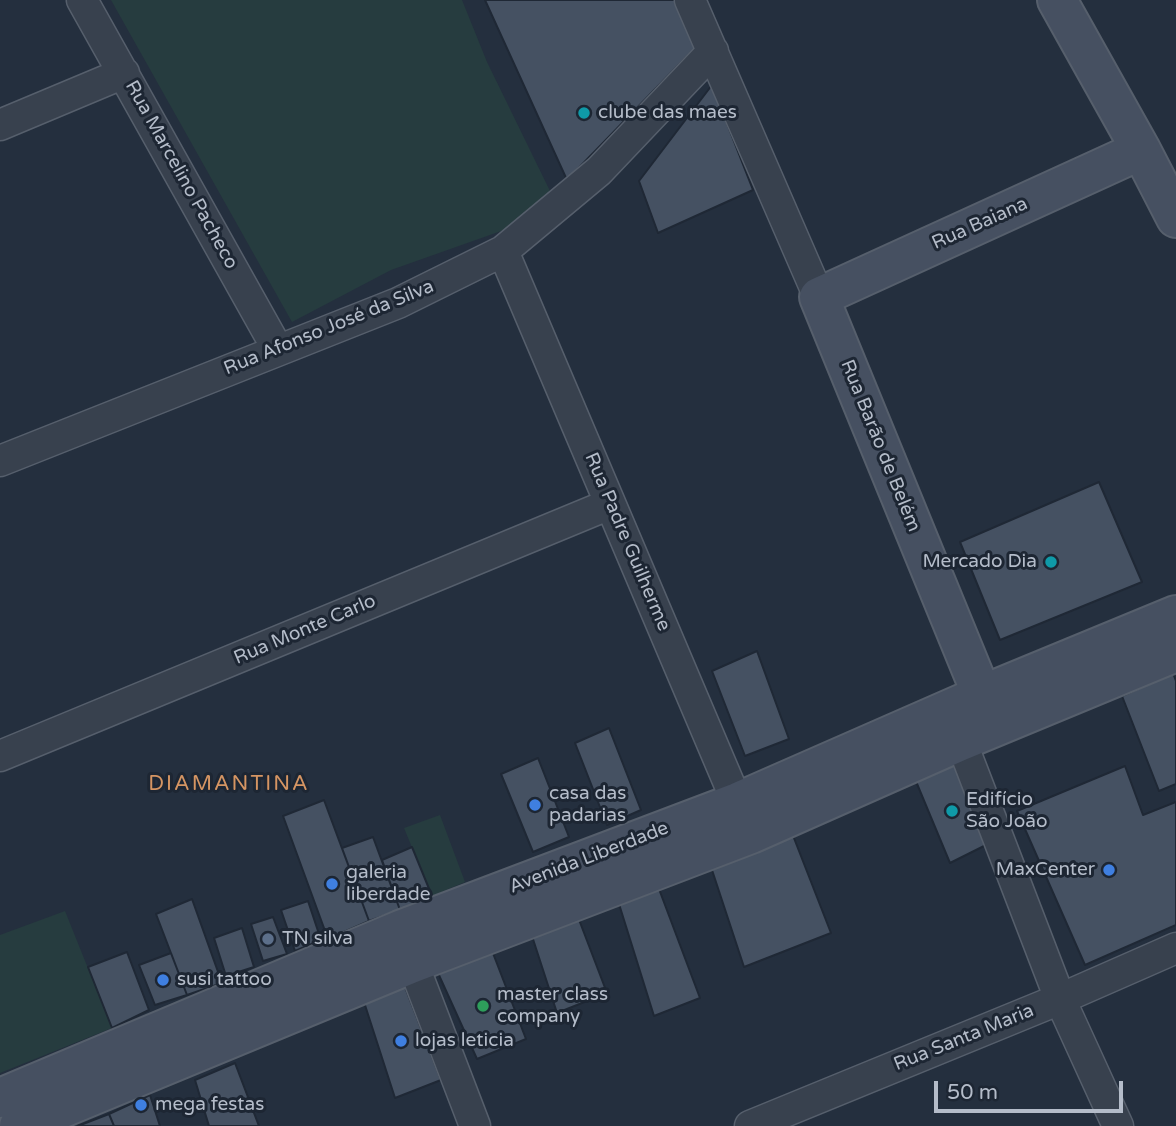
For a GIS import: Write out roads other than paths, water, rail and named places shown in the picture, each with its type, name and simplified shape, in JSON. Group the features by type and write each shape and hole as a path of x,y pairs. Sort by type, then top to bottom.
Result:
{"main road":[{"path":"1057,0 1176,218"},
{"name":"Rua Baiana","path":"818,297 1141,150"},
{"name":"Rua Barão de Belém","path":"818,297 982,695"},
{"name":"Avenida Liberdade","path":"0,1098 744,818 961,741 1132,653 1176,615"},
{"name":"Avenida Liberdade","path":"744,818 982,695 1132,653 1176,652"},
{"path":"961,741 973,709 982,695"},
{"name":"Avenida Liberdade","path":"19,1126 406,947"}],"street":[{"name":"Rua Marcelino Pacheco","path":"82,0 278,350"},
{"name":"Rua Barão de Belém","path":"690,0 818,297"},
{"name":"Rua Afonso José da Silva","path":"0,461 398,303 503,251 599,171 713,51"},
{"path":"0,125 124,73"},
{"name":"Rua Padre Guilherme","path":"503,251 744,818"},
{"name":"Rua Monte Carlo","path":"0,757 610,503"},
{"path":"961,741 1060,999 1118,1126"},
{"path":"406,947 475,1126"},
{"name":"Rua Santa Maria","path":"750,1126 1060,999 1176,948"}],"place":[{"name":"clube das maes","path":"584,113"},
{"name":"Mercado Dia","path":"1051,562"},
{"name":"casa das padarias","path":"535,805"},
{"name":"Edifício São João","path":"952,811"},
{"name":"MaxCenter","path":"1109,870"},
{"name":"galeria liberdade","path":"332,884"},
{"name":"TN silva","path":"268,939"},
{"name":"susi tattoo","path":"163,980"},
{"name":"master class company","path":"483,1006"},
{"name":"lojas leticia","path":"401,1041"},
{"name":"mega festas","path":"141,1105"}],"district":[{"name":"DIAMANTINA","path":"229,784"}]}
